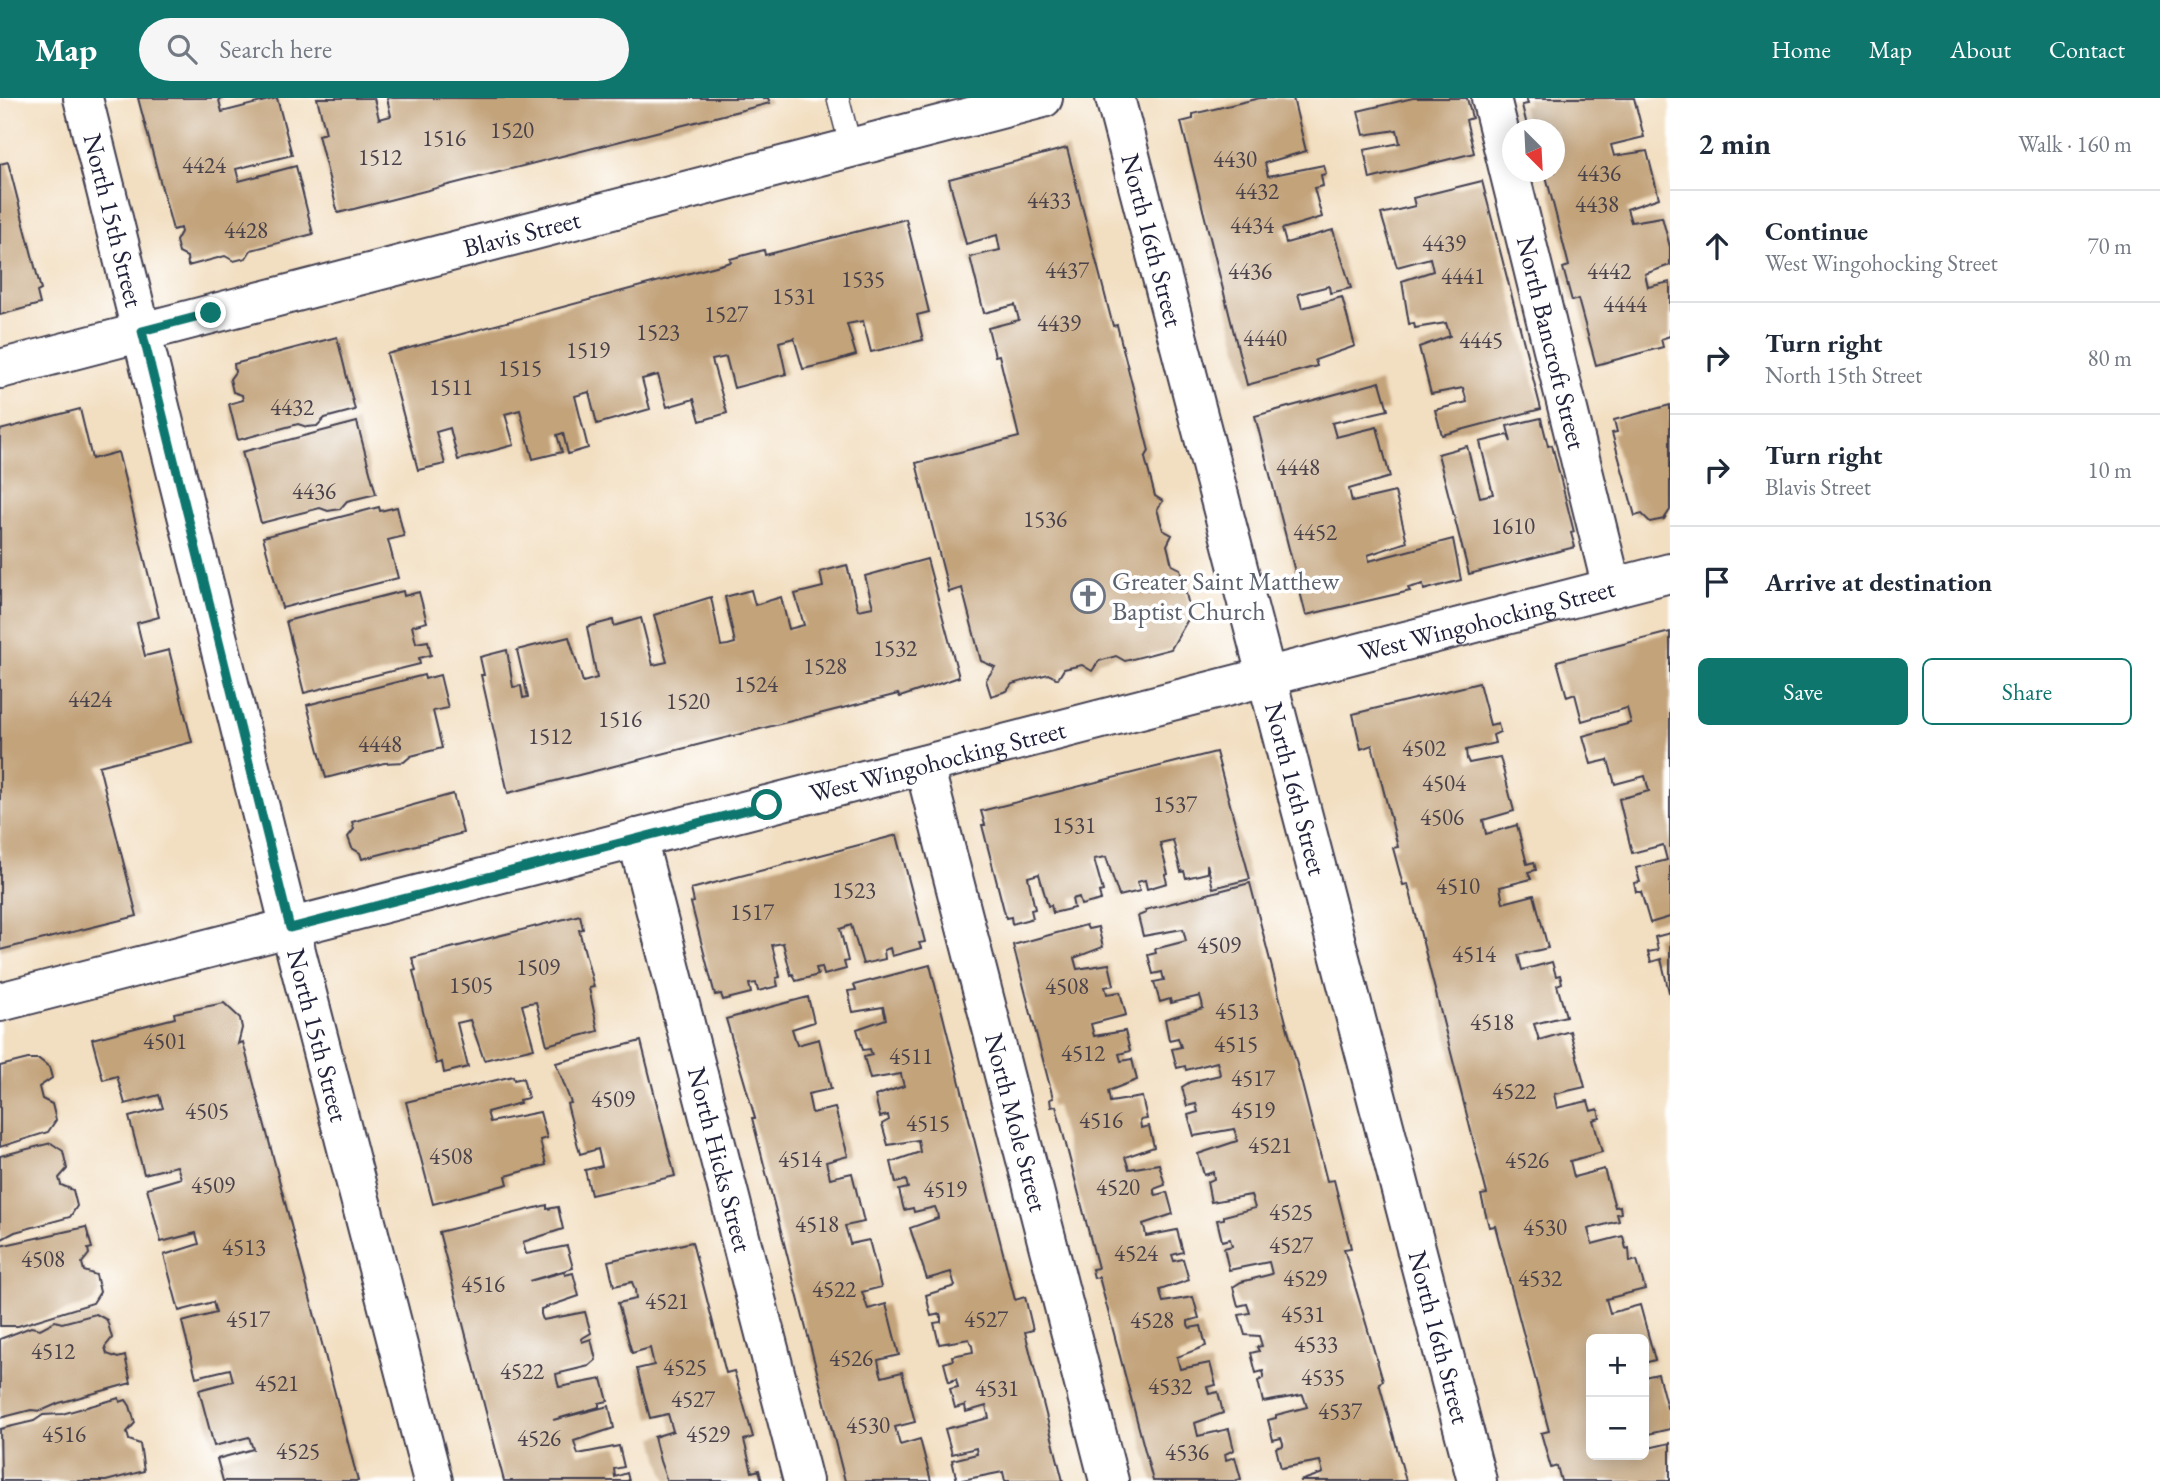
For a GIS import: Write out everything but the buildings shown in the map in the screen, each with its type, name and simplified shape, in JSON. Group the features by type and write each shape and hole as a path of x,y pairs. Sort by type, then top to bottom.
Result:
{"street":[{"name":"North 15th Street","path":"83,98 290,928 433,1481"},
{"name":"Blavis Street","path":"0,369 851,148 978,106 1042,98"},
{"name":"North 16th Street","path":"1115,98 1477,1481"},
{"name":"North Bancroft Street","path":"1491,98 1612,588"},
{"name":"West Wingohocking Street","path":"0,1002 1670,573"},
{"name":"North Mole Street","path":"924,765 1109,1481"},
{"name":"North Hicks Street","path":"637,838 803,1481"}],"lane":[{"path":"838,98 851,148"}],"place":[{"name":"Greater Saint Matthew Baptist Church","path":"1088,596"}],"route":[{"path":"211,313 142,331 290,928 767,805"}]}
